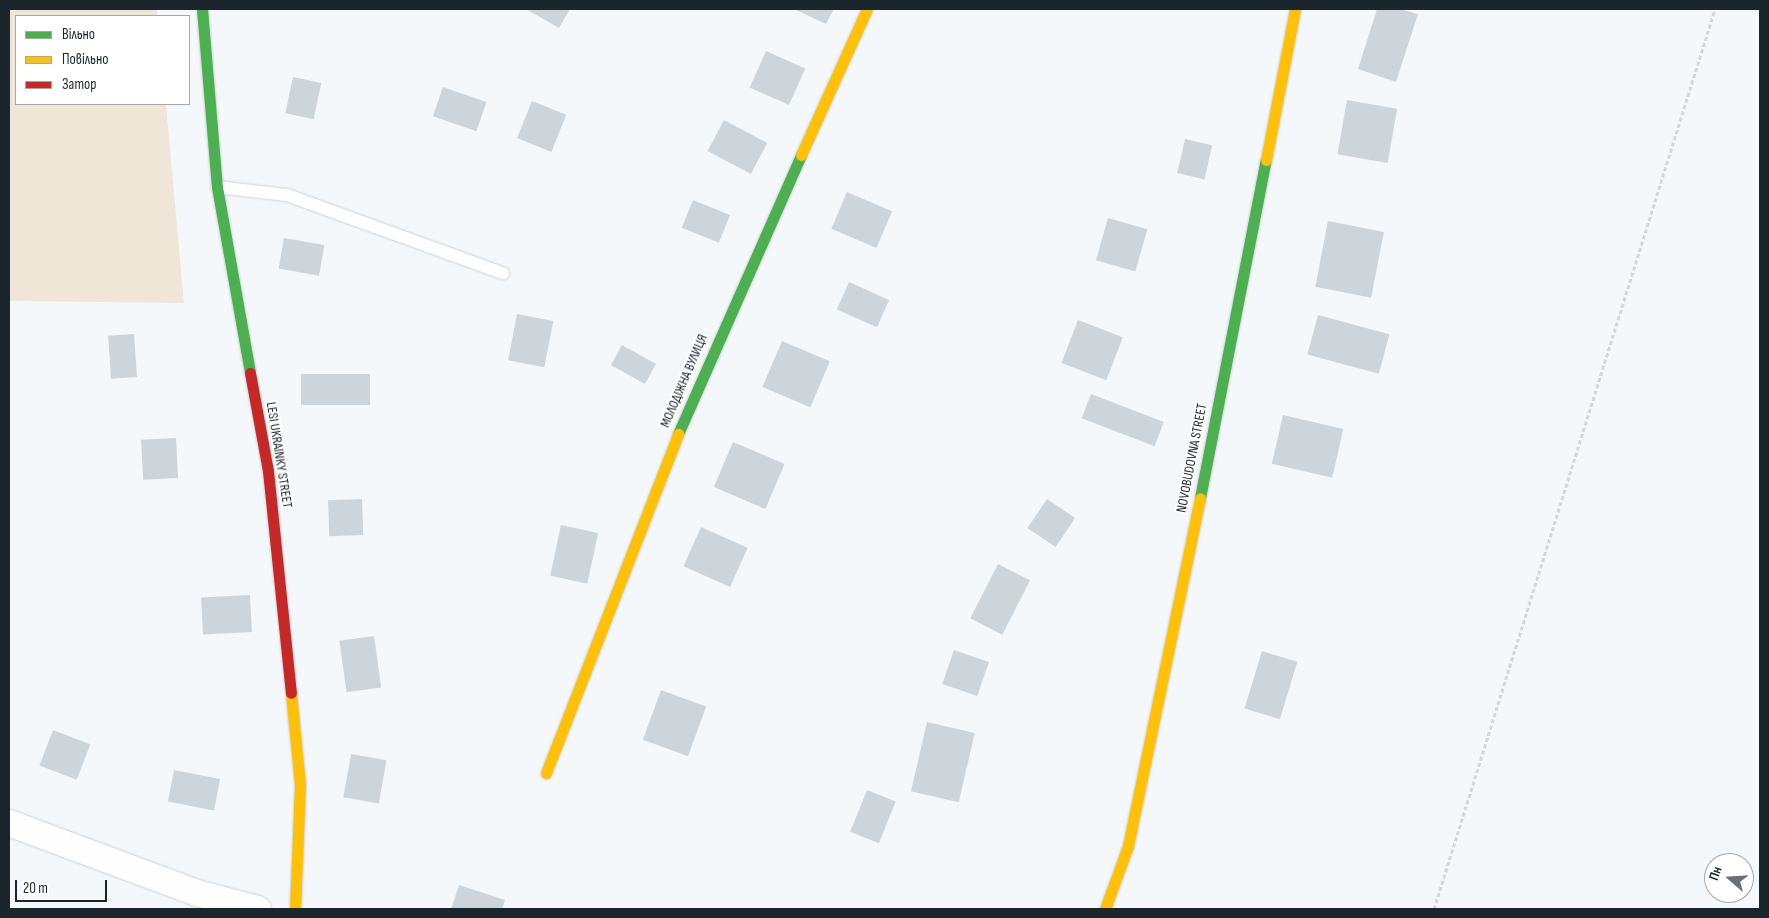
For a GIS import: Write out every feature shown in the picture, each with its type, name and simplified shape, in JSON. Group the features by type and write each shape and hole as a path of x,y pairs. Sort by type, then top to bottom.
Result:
{"street":[{"name":"LESI UKRAINKY STREET","path":"202,9 216,187 268,471 300,785 295,909"},
{"name":"МОЛОДІЖНА ВУЛИЦЯ","path":"546,772 691,400 866,9"},
{"name":"NOVOBUDOVNA STREET","path":"1105,909 1128,846 1155,726 1295,9"},
{"path":"9,823 198,893 258,909"}],"lane":[{"path":"216,187 287,194 502,273"}],"path":[{"path":"1434,909 1715,9"}],"shaded area":[{"path":"9,9 157,9 157,15 15,15 15,105 166,105 184,303 9,301"}],"building":[{"path":"526,9 570,9 559,28"},
{"path":"794,9 834,9 826,24"},
{"path":"1377,9 1400,9 1418,14 1396,82 1358,69"},
{"path":"766,51 805,68 789,105 750,88"},
{"path":"293,77 321,83 314,119 285,113"},
{"path":"443,87 486,102 476,131 433,116"},
{"path":"1347,100 1397,109 1388,163 1337,154"},
{"path":"532,101 566,115 551,152 517,138"},
{"path":"724,120 767,143 751,174 708,151"},
{"path":"1185,139 1212,145 1204,179 1177,173"},
{"path":"847,192 892,211 876,248 831,229"},
{"path":"693,200 730,215 719,243 682,228"},
{"path":"1108,218 1147,229 1135,272 1096,260"},
{"path":"1328,221 1384,232 1371,298 1315,287"},
{"path":"284,238 324,245 319,276 279,269"},
{"path":"849,282 889,300 877,327 837,309"},
{"path":"517,314 553,321 544,367 508,360"},
{"path":"1318,315 1389,334 1379,374 1307,355"},
{"path":"1078,320 1123,337 1106,380 1062,363"},
{"path":"134,334 137,377 111,379 108,336"},
{"path":"782,341 830,361 810,407 762,387"},
{"path":"622,345 656,364 645,384 611,365"},
{"path":"301,374 370,374 370,405 301,405"},
{"path":"1091,394 1164,422 1155,446 1082,418"},
{"path":"1283,415 1343,429 1332,478 1272,464"},
{"path":"176,438 178,478 143,480 141,440"},
{"path":"733,442 785,464 765,509 714,487"},
{"path":"362,499 363,535 329,536 328,500"},
{"path":"1047,499 1075,518 1056,547 1027,528"},
{"path":"561,525 598,533 587,584 550,576"},
{"path":"701,527 748,548 730,587 684,566"},
{"path":"998,564 1030,580 1002,635 970,618"},
{"path":"250,595 252,632 203,635 201,598"},
{"path":"374,636 381,687 347,692 339,641"},
{"path":"954,650 989,662 977,696 942,684"},
{"path":"1262,651 1297,662 1280,719 1244,708"},
{"path":"661,690 706,706 688,756 643,740"},
{"path":"927,722 975,733 959,802 911,791"},
{"path":"53,730 90,744 77,780 39,765"},
{"path":"351,754 386,760 379,804 343,797"},
{"path":"174,770 220,779 214,810 168,801"},
{"path":"867,790 896,802 879,843 850,832"},
{"path":"459,885 505,900 502,909 451,909"}],"traffic: fast":[{"path":"202,9 217,187 250,373"},
{"path":"678,434 801,155"},
{"path":"1200,498 1266,160"}],"traffic: slow":[{"path":"801,155 867,9"},
{"path":"1266,160 1295,9"},
{"path":"546,773 678,434"},
{"path":"1105,909 1128,846 1200,498"},
{"path":"291,693 300,785 295,909"}],"traffic: jam":[{"path":"250,373 268,471 291,693"}]}
